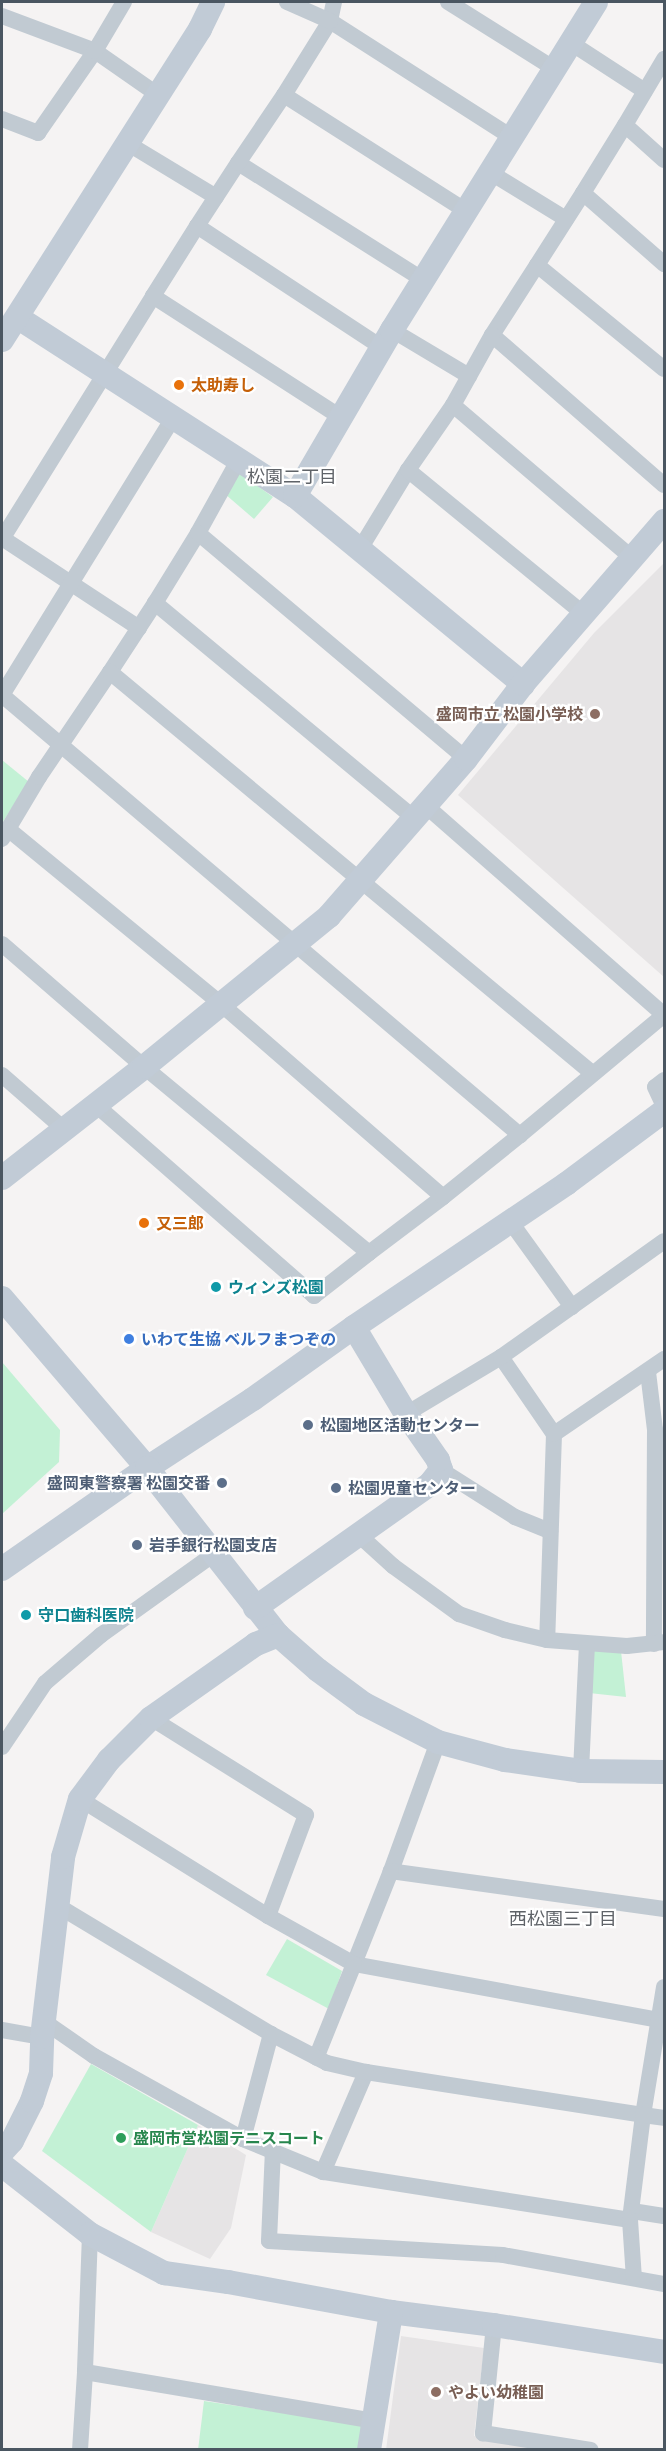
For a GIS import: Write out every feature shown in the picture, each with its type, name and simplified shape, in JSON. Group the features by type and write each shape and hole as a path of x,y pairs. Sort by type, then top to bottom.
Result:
{"street":[{"path":"2,119 38,133 95,51 124,2"},
{"path":"2,340 200,29 213,2"},
{"path":"287,2 330,21 513,138"},
{"path":"139,628 2,539 7,517 284,95 330,21 334,2"},
{"path":"448,2 555,69"},
{"path":"294,496 466,211 596,2"},
{"path":"2,16 95,51 158,94"},
{"path":"571,43 645,91"},
{"path":"360,549 408,470 453,405 492,335 583,193 664,59"},
{"path":"284,95 466,211"},
{"path":"625,125 664,160"},
{"path":"127,143 216,197"},
{"path":"238,163 425,281"},
{"path":"491,173 566,219"},
{"path":"583,193 664,264"},
{"path":"197,226 388,339 469,376"},
{"path":"537,265 664,369"},
{"path":"153,296 342,418"},
{"path":"17,317 294,496 523,684"},
{"path":"492,335 664,485"},
{"path":"453,405 633,559"},
{"path":"174,417 2,695 520,1135"},
{"path":"239,459 198,533 155,603 39,777 5,834 221,1004 443,1197"},
{"path":"408,470 585,615"},
{"path":"2,1178 144,1067 329,916 466,759 523,684 664,521"},
{"path":"198,533 466,759"},
{"path":"96,1105 314,1296 443,1197 664,1015 419,811 155,603"},
{"path":"110,672 592,1073"},
{"path":"2,944 144,1067 369,1253"},
{"path":"2,1075 64,1129"},
{"path":"664,1080 655,1087 664,1106"},
{"path":"2,1569 147,1468 253,1400 664,1111"},
{"path":"510,1221 572,1307"},
{"path":"406,1414 501,1357 664,1241"},
{"path":"2,1298 147,1468 278,1635 318,1670 364,1704 438,1742 505,1760 581,1771 664,1772"},
{"path":"354,1327 406,1414 438,1460 441,1470 515,1517 550,1531"},
{"path":"501,1357 554,1434 547,1640"},
{"path":"554,1434 664,1359"},
{"path":"360,1536 393,1566 459,1614 505,1630 547,1640 587,1644 659,1643 660,1429 648,1372"},
{"path":"255,1608 430,1485 441,1470"},
{"path":"2,1747 45,1683 102,1635 214,1554"},
{"path":"2,2152 12,2141 32,2101 41,2073 56,1905 63,1857 80,1799 109,1760 151,1718 256,1644 278,1635"},
{"path":"581,1771 587,1644"},
{"path":"151,1718 306,1815 268,1916"},
{"path":"316,2058 391,1871 438,1742"},
{"path":"80,1799 268,1916 354,1964 661,2020"},
{"path":"391,1871 664,1909"},
{"path":"56,1905 271,2034 316,2058 366,2072 664,2118"},
{"path":"634,2278 631,2216 643,2115 661,2020 664,1987"},
{"path":"2,2030 44,2030 243,2139 273,2149 323,2172 631,2216 664,2216"},
{"path":"243,2139 271,2034"},
{"path":"323,2172 366,2072"},
{"path":"273,2149 269,2241 503,2255 664,2284"},
{"path":"2,2165 90,2234 164,2273 228,2282 391,2312 494,2325 664,2352"},
{"path":"80,2450 90,2234"},
{"path":"369,2450 391,2312"},
{"path":"494,2325 483,2433 591,2450"},
{"path":"85,2372 374,2421"}],"shaded area":[{"name":"盛岡市立 松園小学校","path":"664,563 664,977 458,795 594,633"},
{"path":"198,2125 246,2155 231,2228 210,2259 151,2232"},
{"name":"やよい幼稚園","path":"401,2336 484,2348 474,2436 546,2449 386,2450"}],"green space":[{"path":"239,473 273,497 254,519 225,494"},
{"path":"2,760 29,782 2,823"},
{"path":"2,1362 60,1430 59,1462 2,1514"},
{"path":"591,1650 621,1651 626,1697 589,1693"},
{"path":"287,1939 342,1971 329,2009 266,1975"},
{"name":"盛岡市営松園テニスコート","path":"91,2064 198,2125 151,2232 42,2151"},
{"path":"204,2401 363,2425 360,2449 198,2450"}],"place":[{"name":"太助寿し","path":"179,385"},
{"name":"盛岡市立 松園小学校","path":"595,714"},
{"name":"又三郎","path":"144,1223"},
{"name":"ウィンズ松園","path":"216,1287"},
{"name":"いわて生協 ベルフまつぞの","path":"129,1339"},
{"name":"松園地区活動センター","path":"308,1425"},
{"name":"盛岡東警察署 松園交番","path":"222,1483"},
{"name":"松園児童センター","path":"336,1488"},
{"name":"岩手銀行松園支店","path":"137,1545"},
{"name":"守口歯科医院","path":"26,1615"},
{"name":"盛岡市営松園テニスコート","path":"121,2138"},
{"name":"やよい幼稚園","path":"436,2392"}],"district":[{"name":"松園二丁目","path":"292,477"},
{"name":"西松園三丁目","path":"563,1919"}]}
